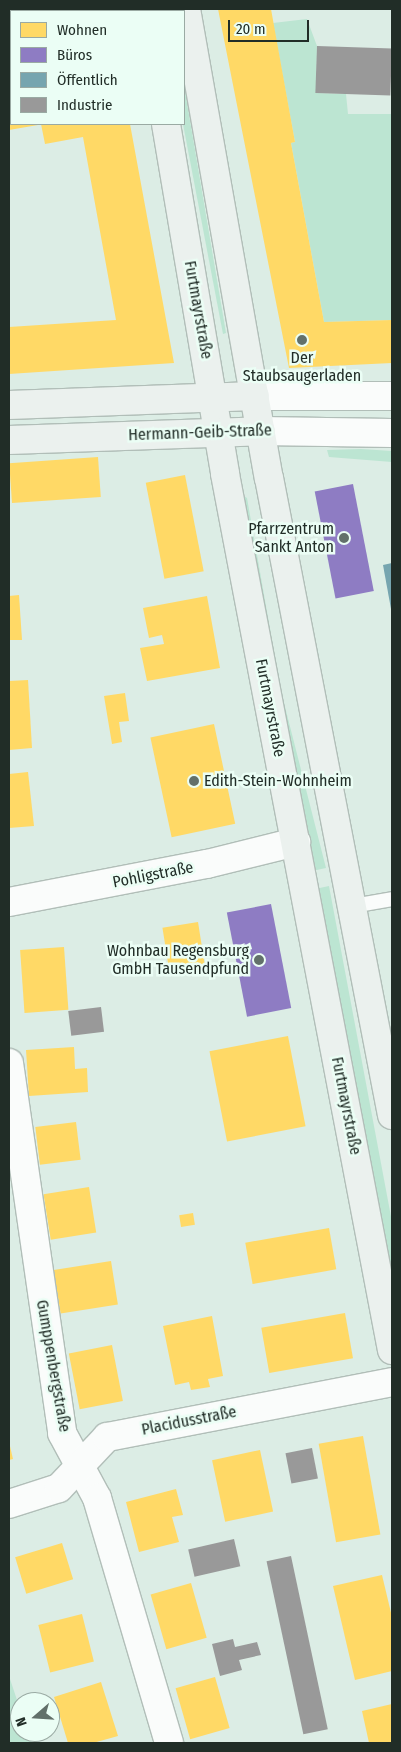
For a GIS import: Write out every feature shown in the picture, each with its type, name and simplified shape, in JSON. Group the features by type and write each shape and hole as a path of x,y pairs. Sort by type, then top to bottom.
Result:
{"main road":[{"path":"186,9 255,396 392,1116"},
{"name":"Furtmayrstraße","path":"166,125 212,397 392,1350"},
{"path":"9,405 255,396"},
{"name":"Hermann-Geib-Straße","path":"9,440 262,431"}],"street":[{"path":"255,396 392,396"},
{"name":"Hermann-Geib-Straße","path":"262,431 392,433"},
{"name":"Pohligstraße","path":"9,902 207,864 296,842"},
{"name":"Gumppenbergstraße","path":"9,1063 62,1433 96,1498 169,1743"},
{"name":"Placidusstraße","path":"9,1504 59,1488 106,1437 392,1382"}],"lane":[{"path":"352,906 392,899"}],"green space":[{"path":"42,9 110,9 110,10"},
{"path":"307,19 317,46 316,93 346,94 348,114 392,114 392,320 324,322 291,143 295,142 273,23"},
{"path":"185,91 226,333 223,334 183,125 185,125"},
{"path":"361,449 392,451 392,462 329,457 327,450"},
{"path":"239,493 247,498 281,691 326,868 312,871"},
{"path":"329,886 392,1222 392,1287 315,889"},
{"path":"9,1676 14,1692 10,1692 10,1742 32,1743 9,1743"}],"building: Wohnen":[{"path":"9,9 20,10 10,10 10,125 38,125 9,130"},
{"path":"218,9 271,9 295,142 291,143 324,322 392,320 392,363 289,368"},
{"path":"41,125 130,125 174,363 9,374 9,327 116,320 83,137 45,144"},
{"path":"98,457 101,497 12,503 9,463"},
{"path":"185,475 204,571 164,579 146,483"},
{"path":"19,595 22,640 9,640 9,596"},
{"path":"207,596 220,668 147,681 140,648 164,644 162,635 149,638 143,608"},
{"path":"28,680 32,748 9,750 9,681"},
{"path":"125,693 129,721 119,722 122,742 112,744 104,696"},
{"name":"Edith-Stein-Wohnheim","path":"214,724 235,824 172,837 150,738"},
{"path":"28,772 34,826 9,828 9,774"},
{"path":"198,922 206,970 170,976 162,928"},
{"path":"64,947 68,1010 25,1013 20,950"},
{"path":"288,1036 306,1126 227,1142 209,1051"},
{"path":"74,1047 75,1069 87,1068 88,1092 29,1096 26,1050"},
{"path":"76,1122 81,1160 40,1165 35,1127"},
{"path":"89,1187 96,1232 51,1240 44,1194"},
{"path":"193,1213 195,1225 181,1227 179,1215"},
{"path":"329,1228 336,1269 253,1284 245,1243"},
{"path":"111,1261 118,1304 61,1314 54,1270"},
{"path":"345,1313 353,1358 269,1373 261,1328"},
{"path":"212,1316 223,1376 208,1379 210,1387 191,1390 189,1382 175,1385 163,1326"},
{"path":"112,1345 123,1401 80,1409 69,1353"},
{"path":"363,1436 380,1534 336,1542 319,1444"},
{"path":"9,1442 13,1459 9,1460"},
{"path":"260,1450 273,1512 225,1522 212,1460"},
{"path":"176,1489 183,1515 172,1517 179,1542 139,1552 126,1502"},
{"path":"62,1543 73,1579 26,1594 15,1557"},
{"path":"382,1575 392,1617 392,1671 355,1680 333,1586"},
{"path":"191,1583 207,1638 166,1649 151,1595"},
{"path":"82,1614 94,1662 50,1672 38,1625"},
{"path":"215,1677 230,1728 190,1739 176,1688"},
{"path":"101,1682 118,1736 93,1743 68,1743 60,1717 60,1695"},
{"path":"392,1704 392,1743 369,1743 362,1711"}],"building: Büros":[{"name":"Pfarrzentrum Sankt Anton","path":"353,484 374,591 336,598 315,491"},
{"name":"Wohnbau Regensburg GmbH Tausendpfund","path":"271,904 291,1008 247,1017 227,913"}],"building: Öffentlich":[{"path":"392,563 392,609 391,609 383,565"}],"building: Industrie":[{"path":"317,46 392,49 390,96 315,93"},
{"path":"101,1007 104,1032 71,1036 68,1011"},
{"path":"312,1448 318,1478 291,1484 285,1453"},
{"path":"234,1539 240,1566 195,1577 188,1550"},
{"path":"291,1556 328,1729 303,1734 267,1561"},
{"path":"233,1639 235,1647 257,1642 261,1655 239,1660 242,1670 220,1676 212,1644"}],"place":[{"name":"Der Staubsaugerladen","path":"302,340"},
{"name":"Pfarrzentrum Sankt Anton","path":"344,538"},
{"name":"Edith-Stein-Wohnheim","path":"194,781"},
{"name":"Wohnbau Regensburg GmbH Tausendpfund","path":"259,960"}]}
